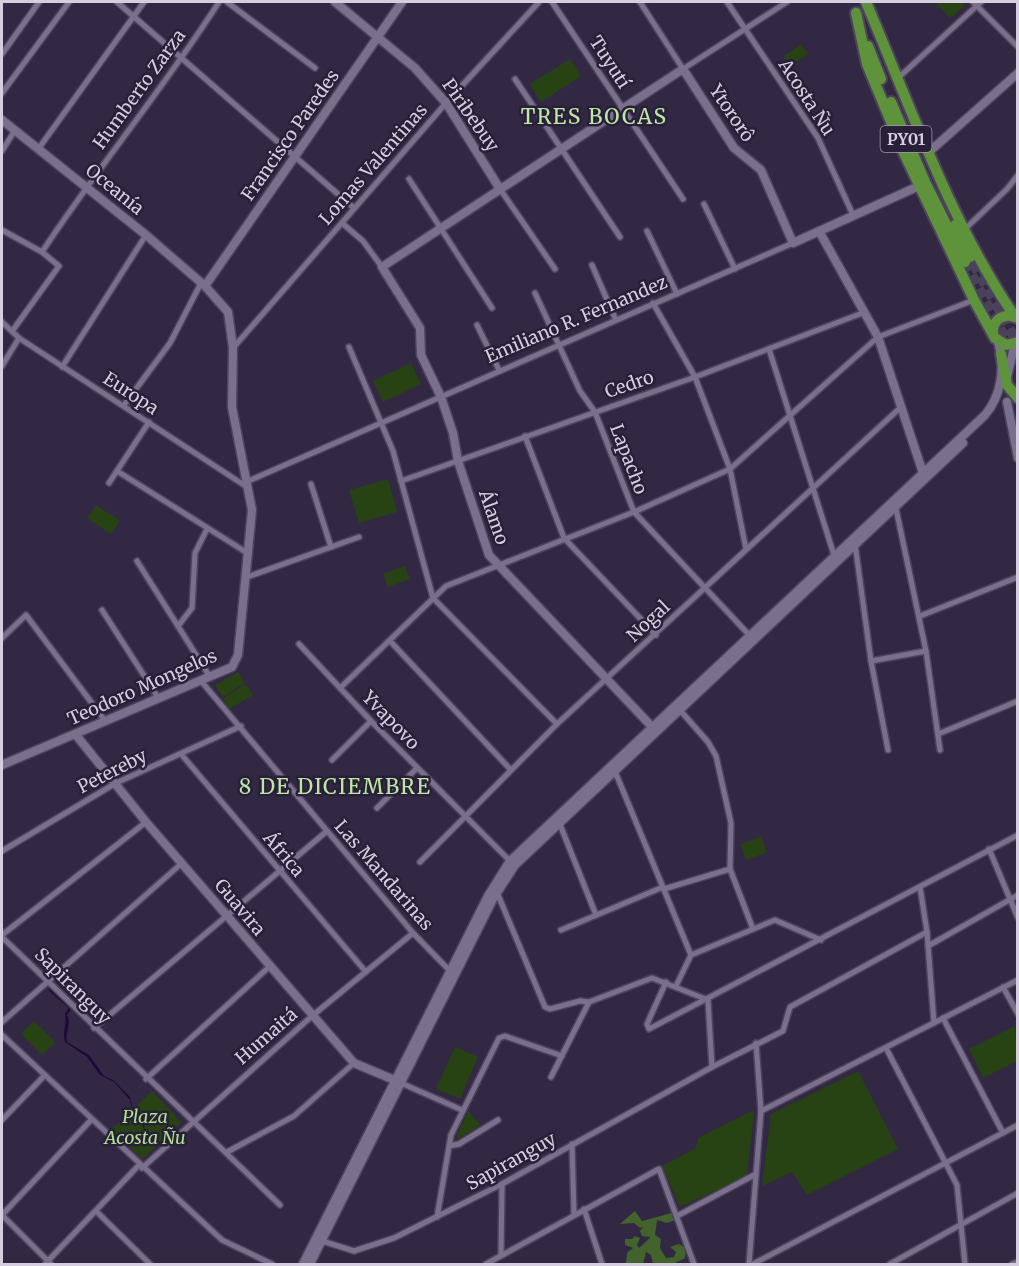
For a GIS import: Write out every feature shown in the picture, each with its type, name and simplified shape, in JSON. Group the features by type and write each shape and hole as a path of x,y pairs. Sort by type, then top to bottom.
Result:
{"highway":[{"name":"PY01","path":"851,2 858,7 925,182 968,261"},
{"path":"866,2 929,152 965,229 999,293 1017,314"},
{"path":"858,7 867,64 919,186 974,300 996,338 1006,345 1016,342"},
{"path":"996,338 994,324 1000,317 1017,314"},
{"path":"1001,354 1006,383 1010,391 1010,401"}],"street":[{"path":"2,54 39,2"},
{"path":"2,93 69,2"},
{"path":"117,2 354,208"},
{"path":"39,148 144,2"},
{"name":"Humberto Zarza","path":"42,252 86,186 183,59 219,2"},
{"path":"227,2 315,68"},
{"name":"Piribebuy","path":"335,2 415,68 446,103 500,189 555,269"},
{"name":"Francisco Paredes","path":"203,285 402,2"},
{"name":"Lomas Valentinas","path":"233,348 446,103 539,2"},
{"name":"Tuyutí","path":"552,2 683,199"},
{"name":"Ytororô","path":"640,2 734,148 761,170 793,243"},
{"name":"Acosta Ñu","path":"727,2 818,138 853,215"},
{"path":"342,222 363,241 382,267 787,2"},
{"path":"898,78 976,3 1017,47"},
{"path":"929,152 1017,73"},
{"path":"515,79 620,237"},
{"name":"Oceanía","path":"2,120 146,235 203,285"},
{"path":"2,151 15,129"},
{"path":"965,229 1007,189 1017,175"},
{"path":"409,179 492,308"},
{"name":"Emiliano R. Fernandez","path":"247,485 499,370 558,346 615,318 735,269 919,186"},
{"path":"704,204 735,269"},
{"path":"647,231 676,294"},
{"path":"819,231 878,337 923,476"},
{"path":"2,232 42,252 56,262 59,269 13,330"},
{"path":"62,367 146,235"},
{"path":"592,265 615,318"},
{"name":"Álamo","path":"382,267 419,325 421,355 441,397 453,433 458,461 489,555 495,565 653,729"},
{"path":"124,405 170,343 203,285"},
{"name":"Teodoro Mongelos","path":"2,765 210,677 232,667 237,660 252,510 232,407 233,348 228,312 203,285"},
{"name":"Lapacho","path":"535,293 580,391 594,412 634,512 751,637"},
{"path":"340,688 446,586 634,512 730,469 878,337 974,300"},
{"path":"653,303 695,377 730,469 746,549"},
{"name":"Cedro","path":"401,481 695,377 865,311"},
{"name":"Europa","path":"2,322 19,338 62,367 247,485"},
{"path":"477,324 499,370"},
{"path":"2,366 19,338"},
{"path":"923,476 996,402 1000,386 1001,354 996,338"},
{"path":"1016,342 1006,383 1015,415 1017,458"},
{"path":"349,347 382,423 401,481 433,598 557,724"},
{"path":"769,349 834,555"},
{"path":"310,1264 319,1240 398,1082 496,889 512,863 894,502 1010,401"},
{"name":"Nogal","path":"420,862 557,724 657,635 746,549 901,407"},
{"path":"110,483 149,422"},
{"path":"525,436 564,538 657,635"},
{"path":"117,471 249,554"},
{"path":"311,484 331,547"},
{"path":"894,502 920,616 940,750"},
{"path":"178,626 192,608 195,553 207,529"},
{"path":"247,577 359,537"},
{"path":"653,729 680,709 834,555 850,546"},
{"path":"850,546 888,750"},
{"path":"137,561 210,677"},
{"path":"920,616 1017,577"},
{"path":"102,610 159,699"},
{"path":"2,638 26,615 106,722"},
{"path":"390,641 511,770"},
{"name":"Yvapovo","path":"299,644 371,721 512,863"},
{"path":"871,661 926,651"},
{"name":"Las Mandarinas","path":"201,681 413,933 453,973"},
{"path":"938,734 1017,701"},
{"path":"680,709 708,742 716,756 729,815 730,869 753,929"},
{"path":"332,760 371,721"},
{"name":"Petereby","path":"2,850 116,783 241,726"},
{"name":"Guavira","path":"76,735 146,822 354,1063 398,1082"},
{"name":"África","path":"181,754 366,972"},
{"path":"613,767 691,956"},
{"path":"378,808 417,768"},
{"path":"558,819 596,915"},
{"path":"2,936 146,822"},
{"path":"94,1028 327,831"},
{"path":"666,982 647,1024 649,1029 708,1000 1017,835"},
{"path":"989,849 1017,918"},
{"path":"2,1022 182,863"},
{"path":"561,930 664,888 730,869"},
{"path":"920,888 927,932 933,1023"},
{"path":"496,889 545,1007 550,1009 580,1001 589,1002 652,978 708,1000"},
{"path":"928,946 1017,896"},
{"path":"675,986 691,956 753,929 780,921 821,940"},
{"name":"Sapiranguy","path":"319,1240 346,1250 360,1251 437,1217 502,1184 785,1029 789,1006 927,932"},
{"name":"Humaitá","path":"48,1264 141,1166 312,1016 413,933"},
{"name":"Sapiranguy","path":"2,936 146,1079 193,1120 280,1205"},
{"path":"146,1079 270,967"},
{"path":"761,1112 1017,980"},
{"path":"1003,987 1017,1014"},
{"path":"708,1000 712,1067"},
{"path":"552,1077 589,1002"},
{"path":"943,1018 1003,1133"},
{"path":"2,1035 222,1240 272,1264"},
{"path":"437,1217 449,1146 462,1110 502,1036 562,1056"},
{"path":"749,1264 761,1112 756,1043"},
{"path":"886,1048 947,1162 960,1193 965,1264"},
{"path":"227,1152 294,1116 354,1063"},
{"path":"2,1120 45,1076"},
{"path":"398,1082 462,1110"},
{"path":"48,1264 2,1215 91,1120"},
{"path":"449,1146 459,1144 498,1120"},
{"path":"753,1264 1017,1125"},
{"path":"572,1144 574,1214"},
{"path":"486,1264 659,1169 694,1264"},
{"path":"677,1216 756,1174"},
{"path":"501,1255 502,1184"},
{"path":"890,1264 1017,1194"},
{"path":"584,1209 602,1264"},
{"path":"96,1211 150,1264"},
{"path":"303,1264 319,1240"},
{"path":"1012,1264 1017,1262"}],"green space":[{"path":"935,2 961,2 965,5 950,18"},
{"path":"801,44 808,54 790,66 783,57"},
{"path":"570,59 581,76 541,102 530,84"},
{"path":"411,363 421,384 383,402 373,381"},
{"path":"388,479 397,512 359,523 349,490"},
{"path":"96,505 120,521 111,534 87,518"},
{"path":"405,566 410,579 388,587 383,574"},
{"path":"238,672 245,683 222,697 215,685"},
{"path":"246,684 253,695 229,709 223,698"},
{"path":"761,836 767,852 746,860 740,845"},
{"path":"34,1021 55,1042 42,1055 21,1034"},
{"path":"1015,1026 1017,1061 983,1078 969,1049"},
{"path":"455,1047 478,1057 460,1099 436,1089"},
{"path":"858,1071 898,1149 807,1195 792,1172 762,1186 771,1114"},
{"name":"Plaza Acosta Ñu","path":"152,1091 181,1122 143,1159 110,1131"},
{"path":"754,1110 747,1176 680,1207 662,1166 696,1148 698,1138"},
{"path":"468,1111 481,1125 458,1139 456,1138"},
{"path":"635,1211 642,1221 675,1212 678,1219 667,1223 657,1220 655,1235 661,1239 660,1248 666,1258 674,1257 676,1252 670,1247 679,1244 686,1248 685,1258 675,1263 653,1264 651,1255 646,1252 643,1264 626,1263 627,1253 633,1248 625,1245 625,1239 632,1239 635,1236 640,1238 637,1245 639,1248 651,1237 642,1236 640,1231 643,1227 640,1228 634,1223 620,1224"}],"shaded area":[{"path":"49,987 70,1007 67,1015 69,1022 67,1042 89,1055 104,1076 113,1080 130,1097 133,1110 130,1100 114,1082 100,1075 87,1057 65,1042 65,1014 69,1008 49,991"},
{"path":"145,1137 160,1144 146,1141"}],"tunnel":[{"path":"965,262 1018,363"},
{"path":"973,263 1018,344"}],"district":[{"name":"TRES BOCAS","path":"594,116"},
{"name":"8 DE DICIEMBRE","path":"335,786"}]}
